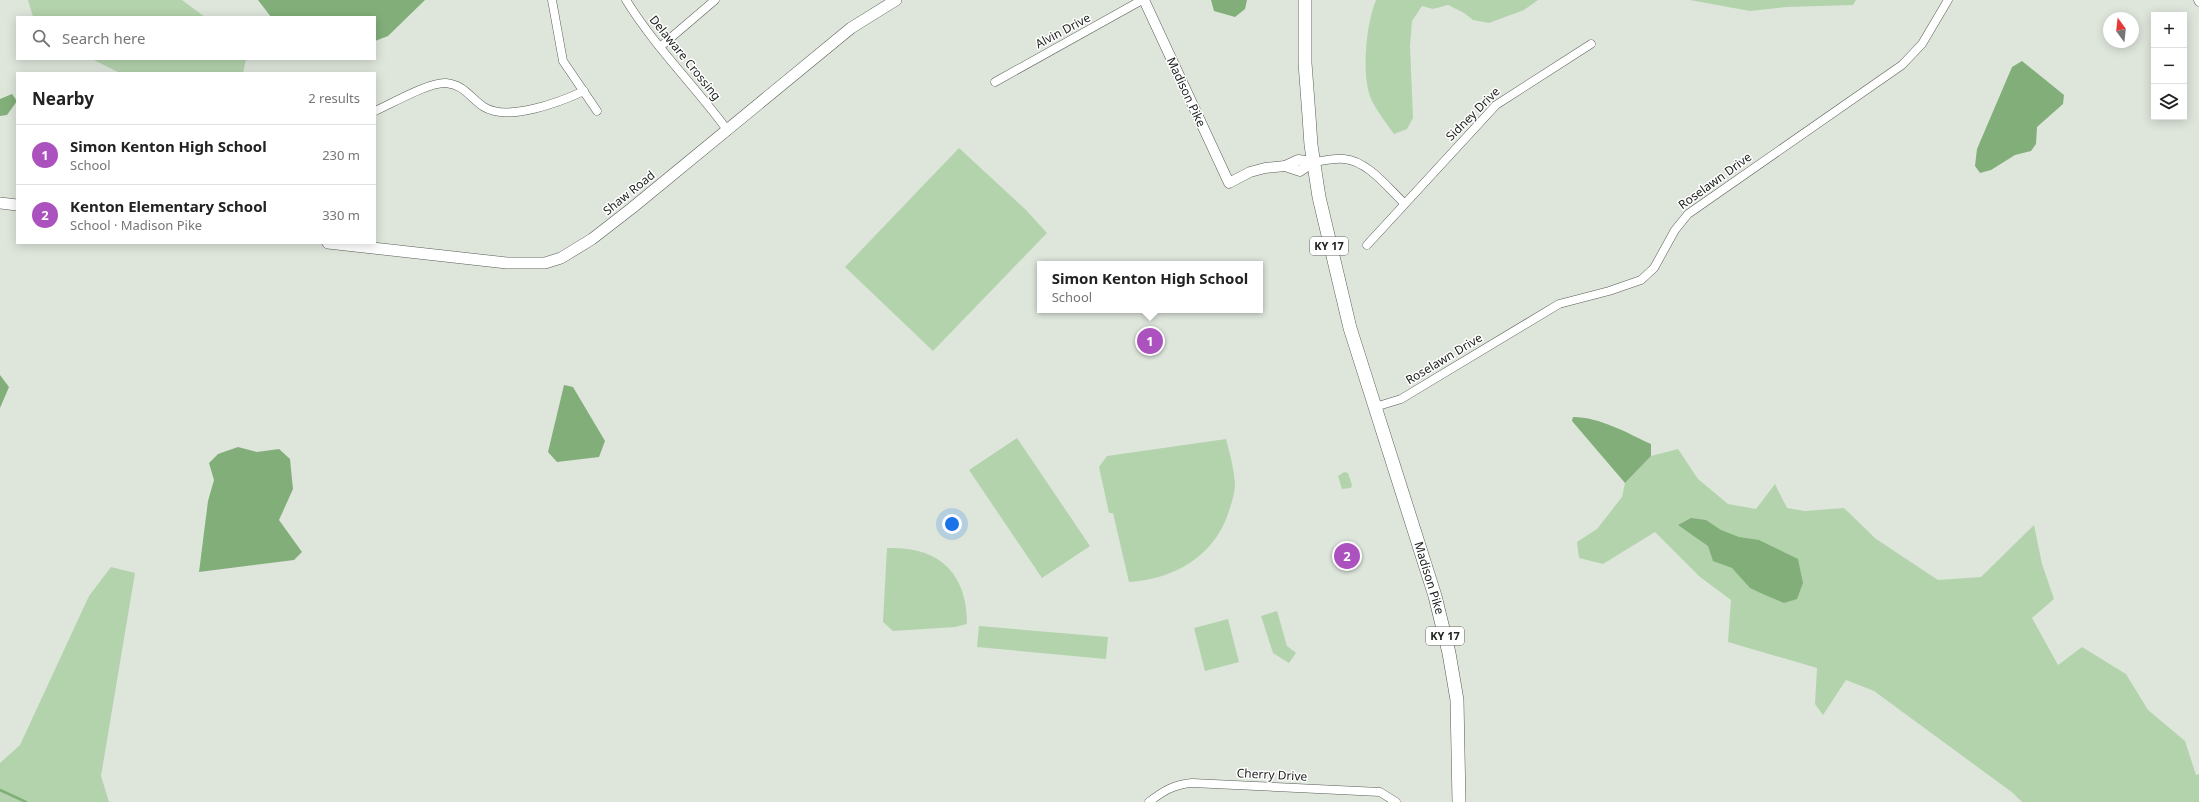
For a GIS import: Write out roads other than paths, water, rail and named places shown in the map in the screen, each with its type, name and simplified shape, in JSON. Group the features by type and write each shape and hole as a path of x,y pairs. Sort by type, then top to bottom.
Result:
{"main road":[{"name":"Shaw Road","path":"337,244 507,263 545,263 573,253 592,240 728,131 851,28 896,0"},
{"name":"KY 17","path":"1305,0 1305,63 1313,162 1320,204 1337,280 1375,407"},
{"path":"0,203 16,205"},
{"name":"Madison Pike","path":"1375,407 1435,596 1449,653 1457,700 1459,802"}],"street":[{"path":"552,0 563,61 597,111"},
{"name":"Delaware Crossing","path":"626,0 660,47 706,100 728,131"},
{"path":"660,47 715,0"},
{"name":"Alvin Drive","path":"995,82 1143,0"},
{"name":"Madison Pike","path":"1143,0 1229,183 1250,172 1285,166 1298,160 1313,162"},
{"name":"Roselawn Drive","path":"1375,407 1401,398 1559,304 1609,292 1641,280 1654,268 1675,230 1688,214 1734,179 1902,65 1922,44 1948,0"},
{"name":"Sidney Drive","path":"1367,245 1404,203 1496,105 1591,44"},
{"path":"376,111 436,83 447,83 466,89 484,107 507,114 563,101 584,91"},
{"path":"1313,162 1344,159 1354,161 1364,167 1404,203"},
{"name":"Cherry Drive","path":"1149,802 1167,789 1181,784 1192,783 1380,792 1396,802"}],"waterway":[{"path":"0,790 26,802"}],"place":[{"name":"Simon Kenton High School","path":"1150,341"},
{"name":"Kenton Elementary School","path":"1347,556"}]}
